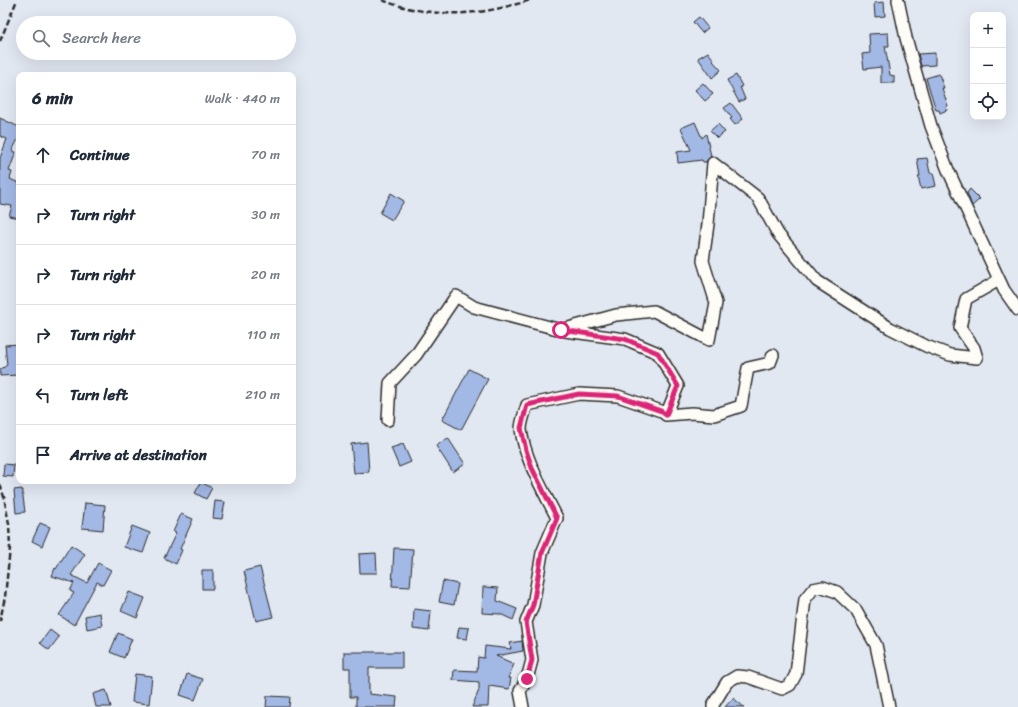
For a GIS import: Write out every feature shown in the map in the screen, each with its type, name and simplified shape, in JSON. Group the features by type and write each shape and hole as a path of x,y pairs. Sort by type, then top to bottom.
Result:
{"street":[{"path":"898,0 906,38 930,126 948,170 999,280 1018,310"},
{"path":"561,330 616,316 654,311 709,340 716,303 703,261 708,224 713,163 758,198 778,234 817,281 890,328 950,356 977,358 974,348 960,328 966,299 999,280"},
{"path":"388,420 390,383 416,356 456,296 474,308 561,330 625,339 658,353 678,386 666,415"},
{"path":"523,707 520,690 527,679 532,660 526,622 533,605 542,553 557,518 532,468 526,450 521,428 527,405 579,394 618,396 661,411 666,415 692,413 714,415 741,406 748,368 770,363 772,355"},
{"path":"713,707 727,682 737,676 748,677 782,689 790,685 796,674 805,599 813,589 824,587 837,592 856,610 876,645 889,707"}],"building":[{"path":"884,2 885,16 875,17 874,3"},
{"path":"699,17 708,28 702,33 693,22"},
{"path":"888,33 889,46 885,46 890,75 894,76 894,83 881,83 881,67 864,69 862,54 870,53 869,34"},
{"path":"708,52 714,60 713,61 721,70 712,78 698,58"},
{"path":"935,53 935,65 921,66 918,54"},
{"path":"939,74 948,106 946,107 947,110 940,113 939,110 936,110 926,78"},
{"path":"736,75 742,86 740,87 745,99 739,102 727,80"},
{"path":"703,83 713,94 705,101 695,90"},
{"path":"731,103 743,119 735,125 730,119 732,118 724,108"},
{"path":"0,118 16,126 16,143 12,151 16,152 9,171 12,172 10,179 16,182 16,217 9,216 12,206 0,204 0,158 7,139 0,136"},
{"path":"695,122 702,138 706,134 711,156 706,162 703,162 702,160 678,163 677,152 691,150 681,128"},
{"path":"718,124 725,132 717,138 710,131"},
{"path":"927,158 930,173 933,173 936,186 921,189 918,176 920,176 917,159"},
{"path":"970,189 980,199 972,206 967,193"},
{"path":"391,193 404,201 392,220 380,213"},
{"path":"16,344 16,375 0,376 0,370 7,365 5,345"},
{"path":"469,369 488,379 461,430 442,420"},
{"path":"448,438 465,464 453,472 436,446"},
{"path":"367,442 369,472 354,473 351,444"},
{"path":"403,444 411,462 399,467 391,448"},
{"path":"4,464 14,465 13,477 3,476"},
{"path":"200,484 205,484 212,488 206,499 195,493"},
{"path":"22,489 25,512 16,513 14,490"},
{"path":"215,501 225,502 222,519 213,518"},
{"path":"85,503 105,505 103,530 82,528"},
{"path":"181,514 193,519 180,549 182,550 176,564 164,558 176,533 173,532"},
{"path":"40,523 50,527 42,546 32,541"},
{"path":"132,526 150,533 143,553 124,547"},
{"path":"71,545 85,554 71,575 87,583 98,563 111,570 103,585 97,582 74,625 59,615 74,593 70,591 74,583 52,576 55,568 56,569"},
{"path":"394,548 413,549 410,587 392,586"},
{"path":"376,553 377,573 360,573 359,554"},
{"path":"260,567 273,617 256,621 244,571"},
{"path":"202,570 213,570 213,589 202,589"},
{"path":"443,581 458,584 454,605 439,602"},
{"path":"483,587 498,588 497,601 517,609 513,620 500,614 482,613"},
{"path":"129,592 145,598 137,618 121,611"},
{"path":"414,609 431,611 429,631 413,629"},
{"path":"100,613 102,626 87,629 85,616"},
{"path":"459,627 469,628 467,639 457,638"},
{"path":"50,630 59,637 49,650 40,643"},
{"path":"118,633 132,639 124,658 110,652"},
{"path":"522,641 523,651 496,656 514,664 508,678 511,678 509,689 489,686 488,707 472,707 479,690 479,682 453,680 454,670 477,671 478,657 484,658 485,646 511,649 510,643"},
{"path":"344,652 402,652 402,668 369,668 369,694 397,697 396,707 356,707 356,697 350,697 350,668 344,668"},
{"path":"135,674 152,676 149,704 132,702"},
{"path":"187,674 203,679 195,700 180,695"},
{"path":"106,690 111,707 96,707 93,694"},
{"path":"267,696 290,697 289,707 266,707"},
{"path":"733,698 744,707 725,707"}],"railway":[{"path":"0,41 17,0"},
{"path":"382,0 413,9 445,13 493,10 530,0"},
{"path":"0,484 9,524 10,548 5,597 0,621"}],"route":[{"path":"527,679 532,660 526,622 533,605 542,553 557,518 532,468 526,450 521,428 527,405 579,394 618,396 661,411 666,415 674,399 678,386 658,353 625,339 561,330"}]}
